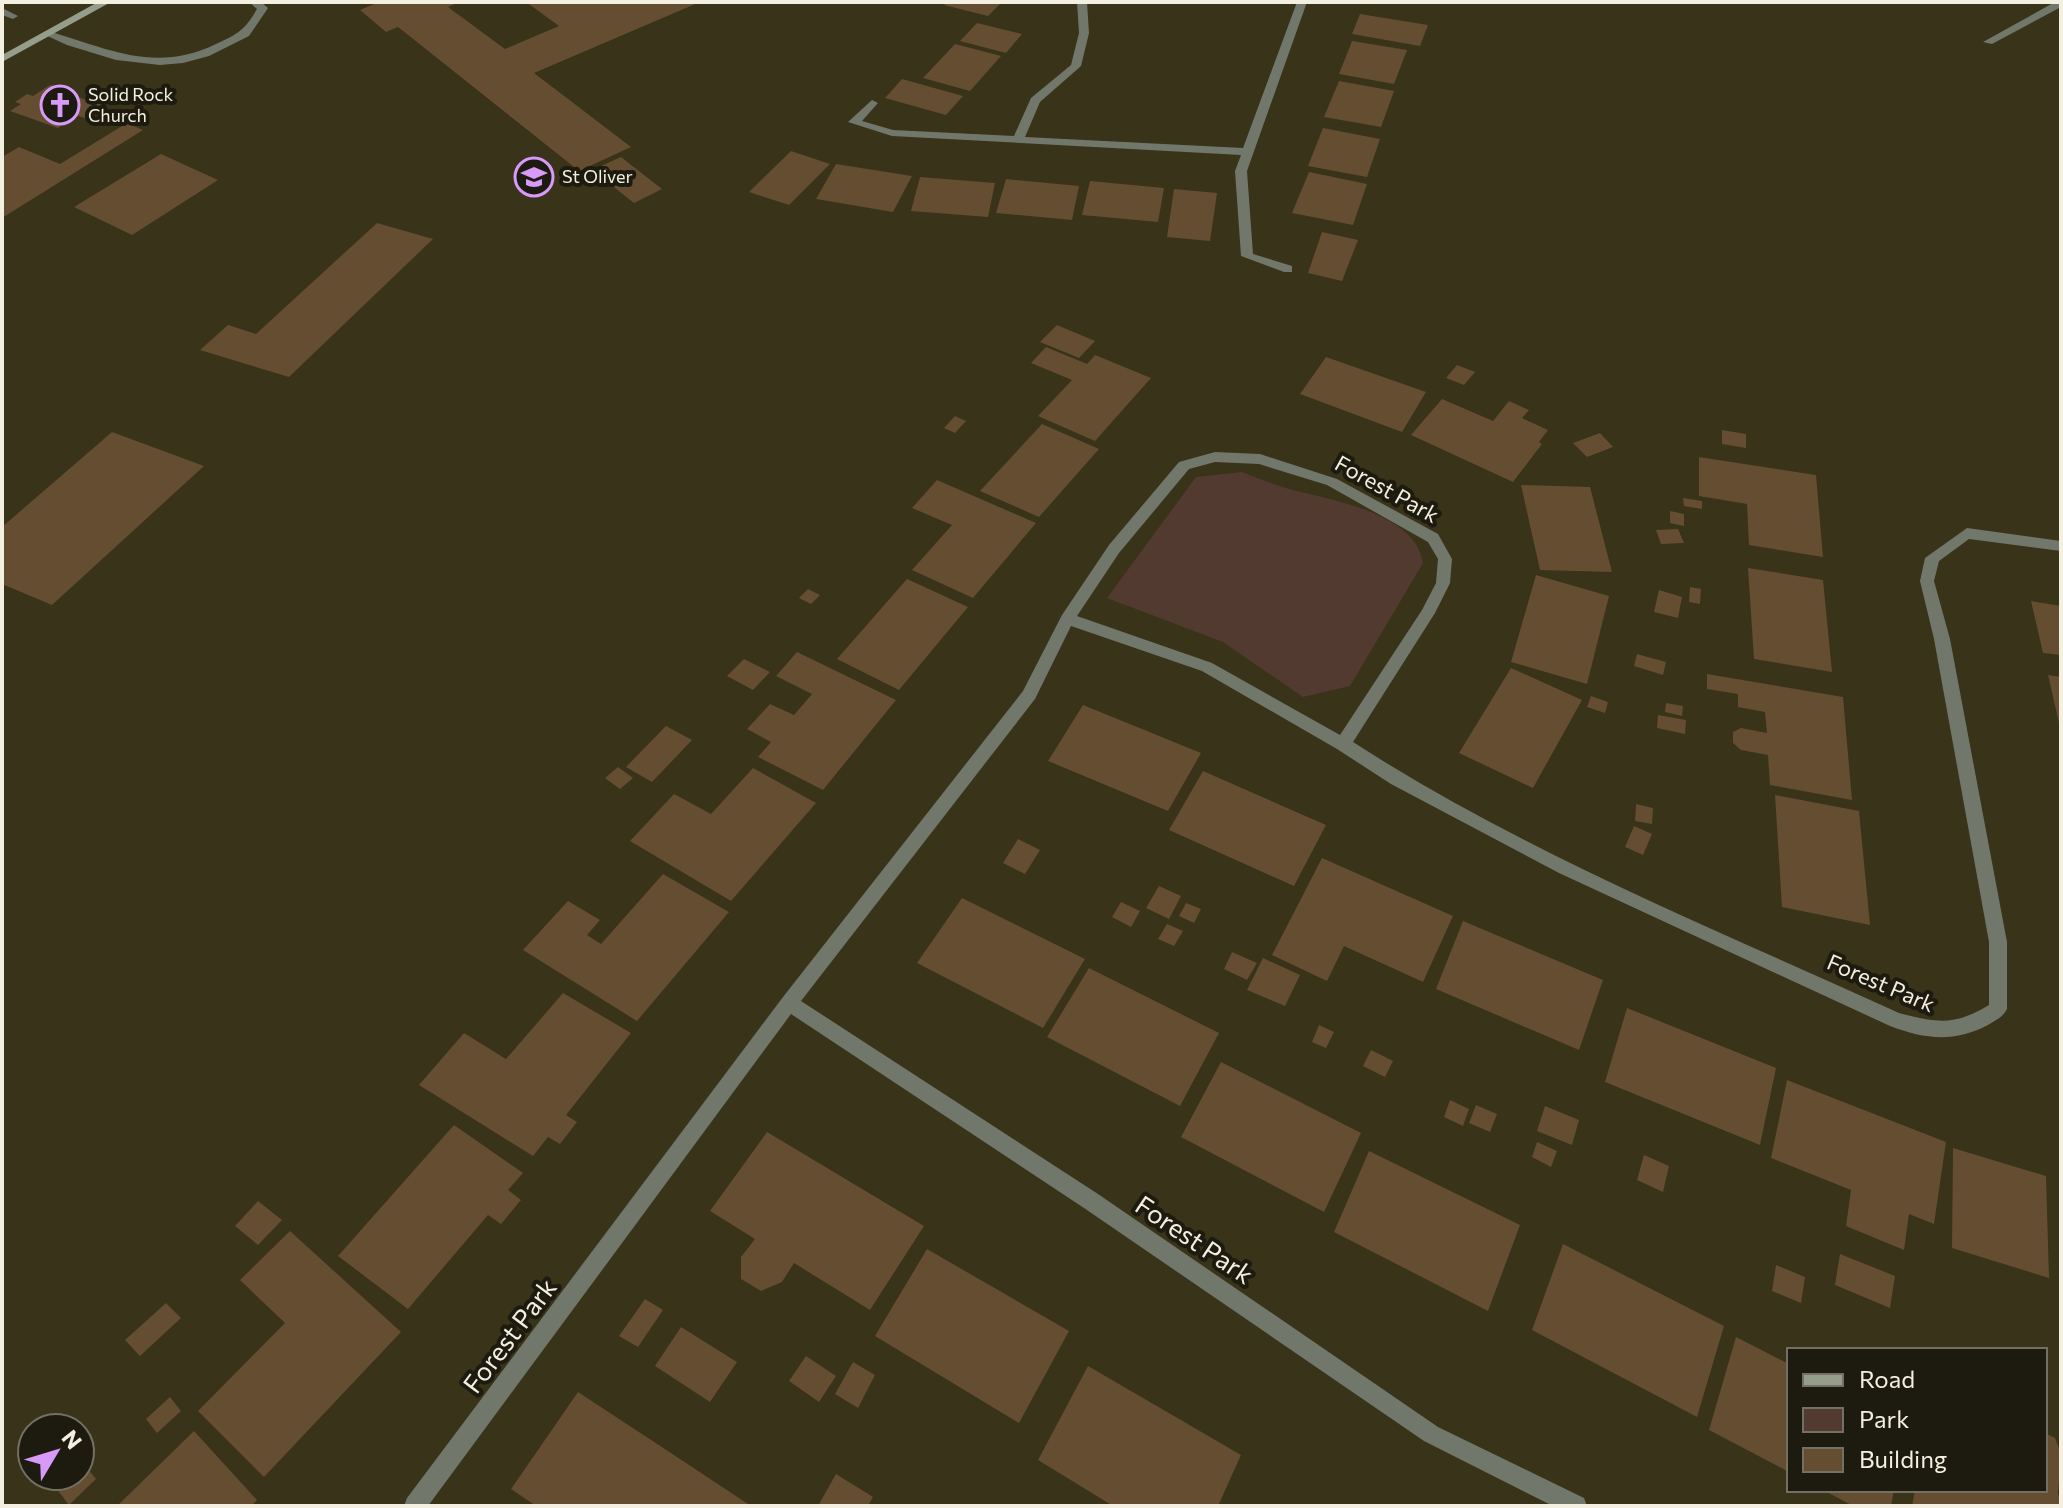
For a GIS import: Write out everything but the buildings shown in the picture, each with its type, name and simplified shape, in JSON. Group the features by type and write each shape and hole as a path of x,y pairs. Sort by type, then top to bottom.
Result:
{"street":[{"path":"2,59 106,2"},
{"path":"48,34 101,54 152,64 182,62 215,51 250,30 263,8 254,2"},
{"path":"1018,140 1035,100 1076,66 1084,33 1082,2"},
{"path":"1288,269 1247,256 1241,171 1302,2"},
{"path":"1988,42 2061,3"},
{"path":"872,103 854,122 892,133 1248,152"},
{"name":"Forest Park","path":"415,1506 789,1003 1029,695 1067,619 1114,549 1184,465 1215,457 1260,459 1332,482 1433,538 1445,559 1443,583 1428,613 1343,744"},
{"name":"Forest Park","path":"1067,619 1207,667 1343,744 1397,779 1565,868 1896,1020 1939,1033 1969,1028 1998,1009 1998,942 1942,639 1927,581 1932,558 1967,533 2061,546"},
{"name":"Forest Park","path":"789,1003 1110,1214 1431,1434 1576,1506"}],"green space":[{"path":"1242,472 1368,511 1404,531 1417,546 1423,563 1350,686 1303,697 1223,642 1107,598 1196,477"}],"place":[{"name":"Solid Rock Church","path":"60,105"},
{"name":"St Oliver","path":"534,177"}]}
